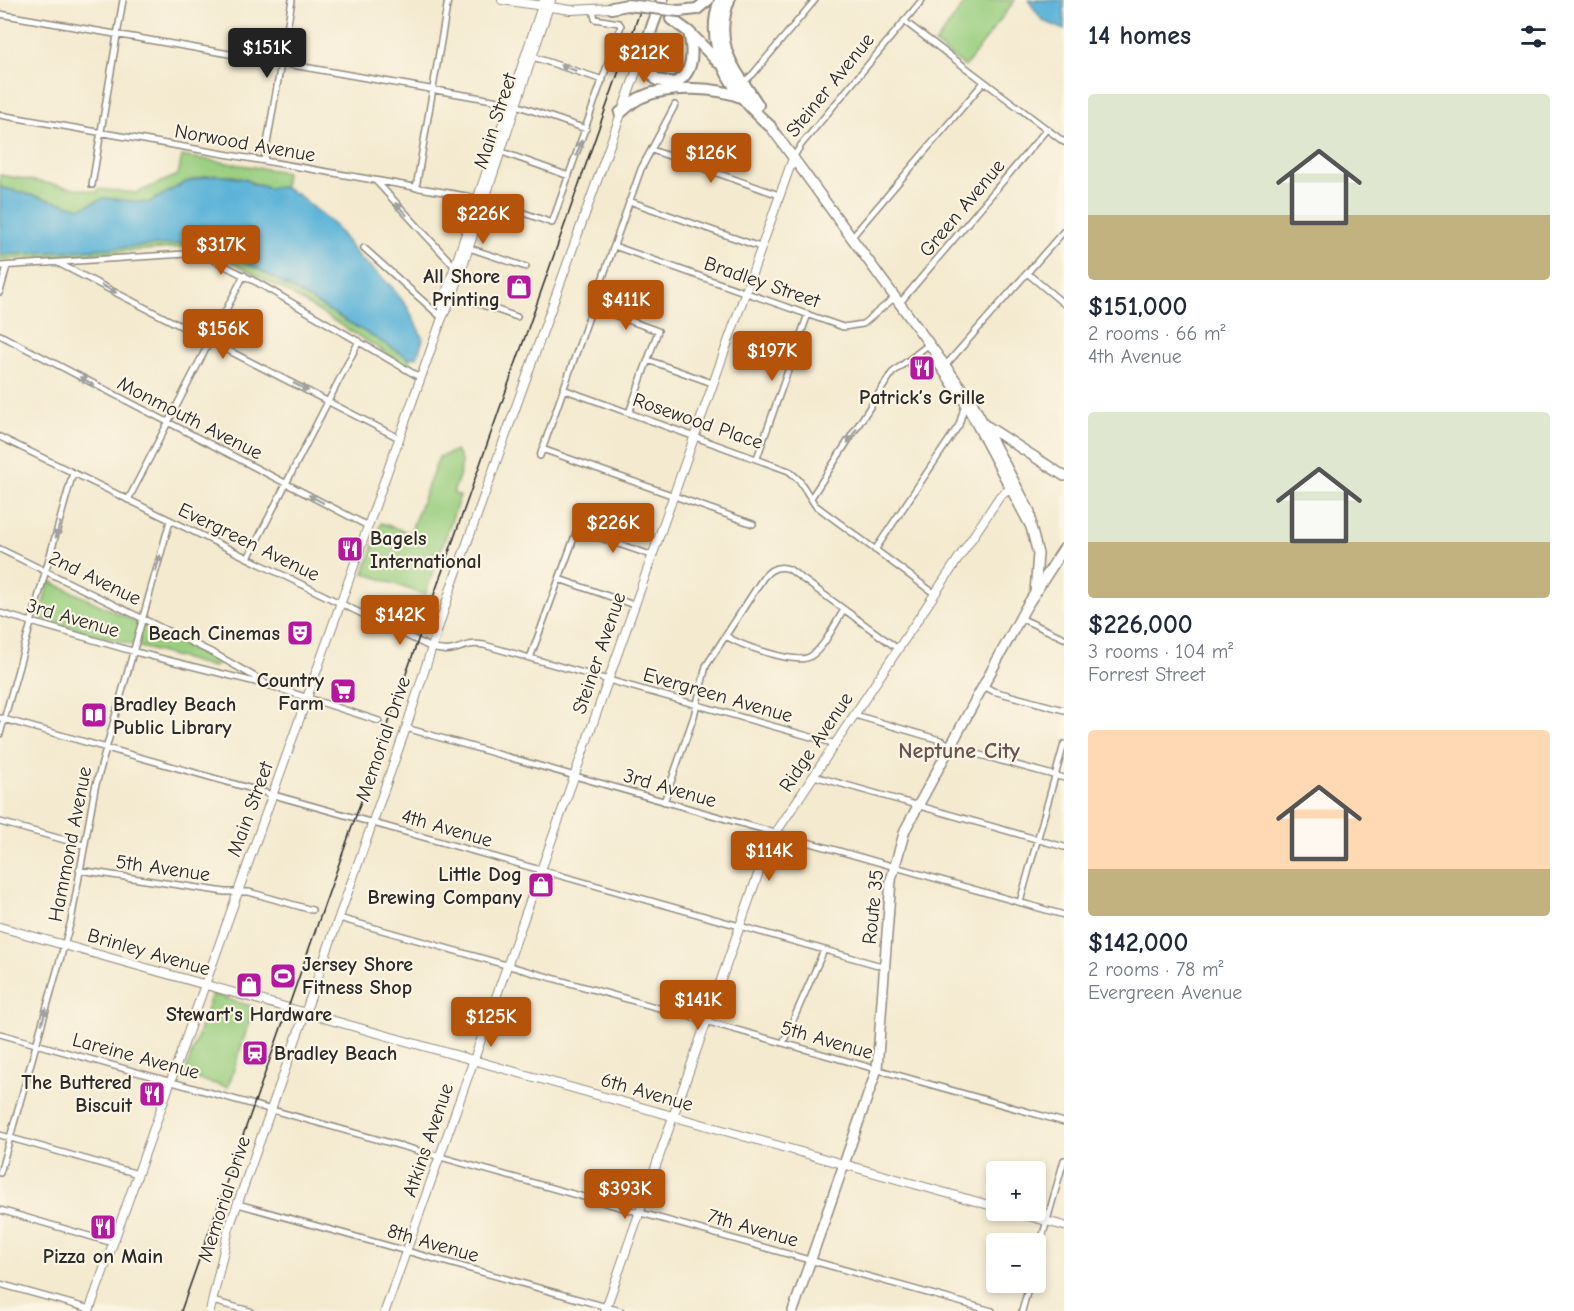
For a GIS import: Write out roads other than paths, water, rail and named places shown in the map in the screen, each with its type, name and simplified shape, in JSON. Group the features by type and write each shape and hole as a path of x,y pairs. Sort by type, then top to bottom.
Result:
{"highway":[{"path":"662,0 645,45 649,68 654,77 662,82 674,83 685,76 692,52 689,32"},
{"path":"612,8 626,7 675,15 696,9 708,0"},
{"path":"720,0 714,35 721,64"},
{"path":"729,0 723,25 724,43 731,65 770,126"},
{"path":"675,15 721,64 746,99 770,126"},
{"path":"620,113 638,99 659,92 717,89 746,99"}],"main road":[{"path":"770,126 897,301 941,368 986,425 1030,512 1031,527"},
{"path":"928,345 946,365 969,403 976,422 1031,527"},
{"path":"969,403 1013,441"},
{"path":"986,425 1064,476"},
{"name":"Route 35","path":"793,1311 877,1069 894,867 905,830 1035,593 1038,554 1031,527"},
{"path":"1038,554 1062,551"},
{"path":"1035,593 1062,551"}],"street":[{"path":"92,185 123,0"},
{"path":"264,161 292,0"},
{"path":"416,188 448,0"},
{"path":"502,0 593,9 612,8"},
{"path":"743,83 815,0"},
{"name":"Steiner Avenue","path":"573,776 793,158 801,144 922,0"},
{"name":"Main Street","path":"450,294 455,267 502,152 513,104 533,57 546,3"},
{"name":"Main Street","path":"89,1310 450,294 469,248 482,200 546,3"},
{"path":"502,152 569,176 603,80 620,23 595,18 593,9"},
{"path":"0,14 513,104 586,129"},
{"path":"904,21 1064,142"},
{"name":"Memorial Drive","path":"210,1311 223,1249 268,1107 339,918 645,45"},
{"path":"533,57 603,80"},
{"path":"851,238 984,82"},
{"path":"540,456 641,169 675,105"},
{"name":"Norwood Avenue","path":"0,116 482,200 552,223 569,176"},
{"name":"Green Avenue","path":"897,301 1047,129"},
{"path":"652,150 779,195"},
{"path":"376,181 455,267"},
{"path":"629,201 760,247"},
{"path":"946,365 1064,231"},
{"name":"Bradley Street","path":"614,246 843,327 856,327 897,301"},
{"path":"364,248 442,318"},
{"path":"469,248 526,267"},
{"path":"0,266 200,253 244,275 421,378"},
{"path":"56,262 399,438"},
{"path":"0,292 7,266"},
{"path":"1027,273 1064,304"},
{"path":"128,500 244,275"},
{"path":"450,294 517,317"},
{"path":"592,307 658,331 629,413"},
{"path":"758,458 808,314"},
{"name":"Monmouth Avenue","path":"0,335 368,526"},
{"path":"248,558 358,341"},
{"path":"811,498 892,373 928,345"},
{"path":"648,360 712,383"},
{"name":"Rosewood Place","path":"563,389 758,458 794,475 823,511 935,594"},
{"path":"875,550 959,425 969,403"},
{"path":"959,425 968,420 976,422"},
{"name":"Evergreen Avenue","path":"0,437 432,648 446,652 477,644 836,744"},
{"path":"542,449 753,524"},
{"path":"0,734 2,718 32,622 73,473"},
{"name":"Ridge Avenue","path":"605,1309 769,843 1000,496 1010,489"},
{"name":"Hammond Avenue","path":"0,1173 64,945 83,845 106,748 170,521"},
{"path":"530,658 577,530 651,555"},
{"name":"2nd Avenue","path":"0,549 215,654 271,686"},
{"path":"664,802 696,705 706,666 762,578 776,568 789,569 898,649"},
{"path":"559,579 634,605"},
{"path":"726,636 736,642 793,659 806,659 815,653 844,610"},
{"name":"3rd Avenue","path":"0,614 271,686 379,721"},
{"path":"1020,618 1064,638"},
{"path":"984,686 1064,710"},
{"path":"855,714 1064,778"},
{"name":"4th Avenue","path":"2,718 885,967"},
{"name":"3rd Avenue","path":"406,728 1064,915"},
{"path":"1020,902 1064,744"},
{"name":"Atkins Avenue","path":"386,1311 573,776"},
{"path":"814,776 1064,847"},
{"path":"0,822 83,845"},
{"name":"5th Avenue","path":"79,870 249,892 312,910"},
{"name":"5th Avenue","path":"339,918 1064,1122"},
{"name":"Brinley Avenue","path":"0,927 289,1009"},
{"path":"783,1043 824,950"},
{"name":"6th Avenue","path":"289,1009 986,1204"},
{"name":"Lareine Avenue","path":"0,1034 268,1107"},
{"name":"7th Avenue","path":"268,1107 992,1311"},
{"path":"0,1135 138,1174"},
{"path":"1044,1233 1064,1160"},
{"name":"8th Avenue","path":"238,1204 605,1309 621,1311"},
{"path":"0,1210 113,1242"},
{"path":"1047,1221 1064,1226"},
{"path":"0,1284 89,1310"},
{"path":"1022,1311 1026,1293"},
{"path":"212,1301 250,1311"}],"water":[{"path":"1028,0 1064,0 1064,30 1042,20"},
{"path":"215,175 246,179 252,184 269,188 283,187 298,195 334,225 357,255 391,286 408,308 423,339 417,357 409,358 255,267 204,242 0,255 0,187 81,208 104,198 148,203 186,182"}],"railway":[{"path":"181,1311 644,0"}],"place":[{"name":"All Shore Printing","path":"519,287"},
{"name":"Patrick’s Grille","path":"922,368"},
{"name":"Bagels International","path":"350,549"},
{"name":"Beach Cinemas","path":"300,633"},
{"name":"Country Farm","path":"343,691"},
{"name":"Bradley Beach Public Library","path":"94,715"},
{"name":"Little Dog Brewing Company","path":"541,885"},
{"name":"Jersey Shore Fitness Shop","path":"283,976"},
{"name":"Stewart's Hardware","path":"249,985"},
{"name":"Bradley Beach","path":"255,1053"},
{"name":"The Buttered Biscuit","path":"152,1094"},
{"name":"Pizza on Main","path":"103,1227"}],"district":[{"name":"Neptune City","path":"959,751"}]}
